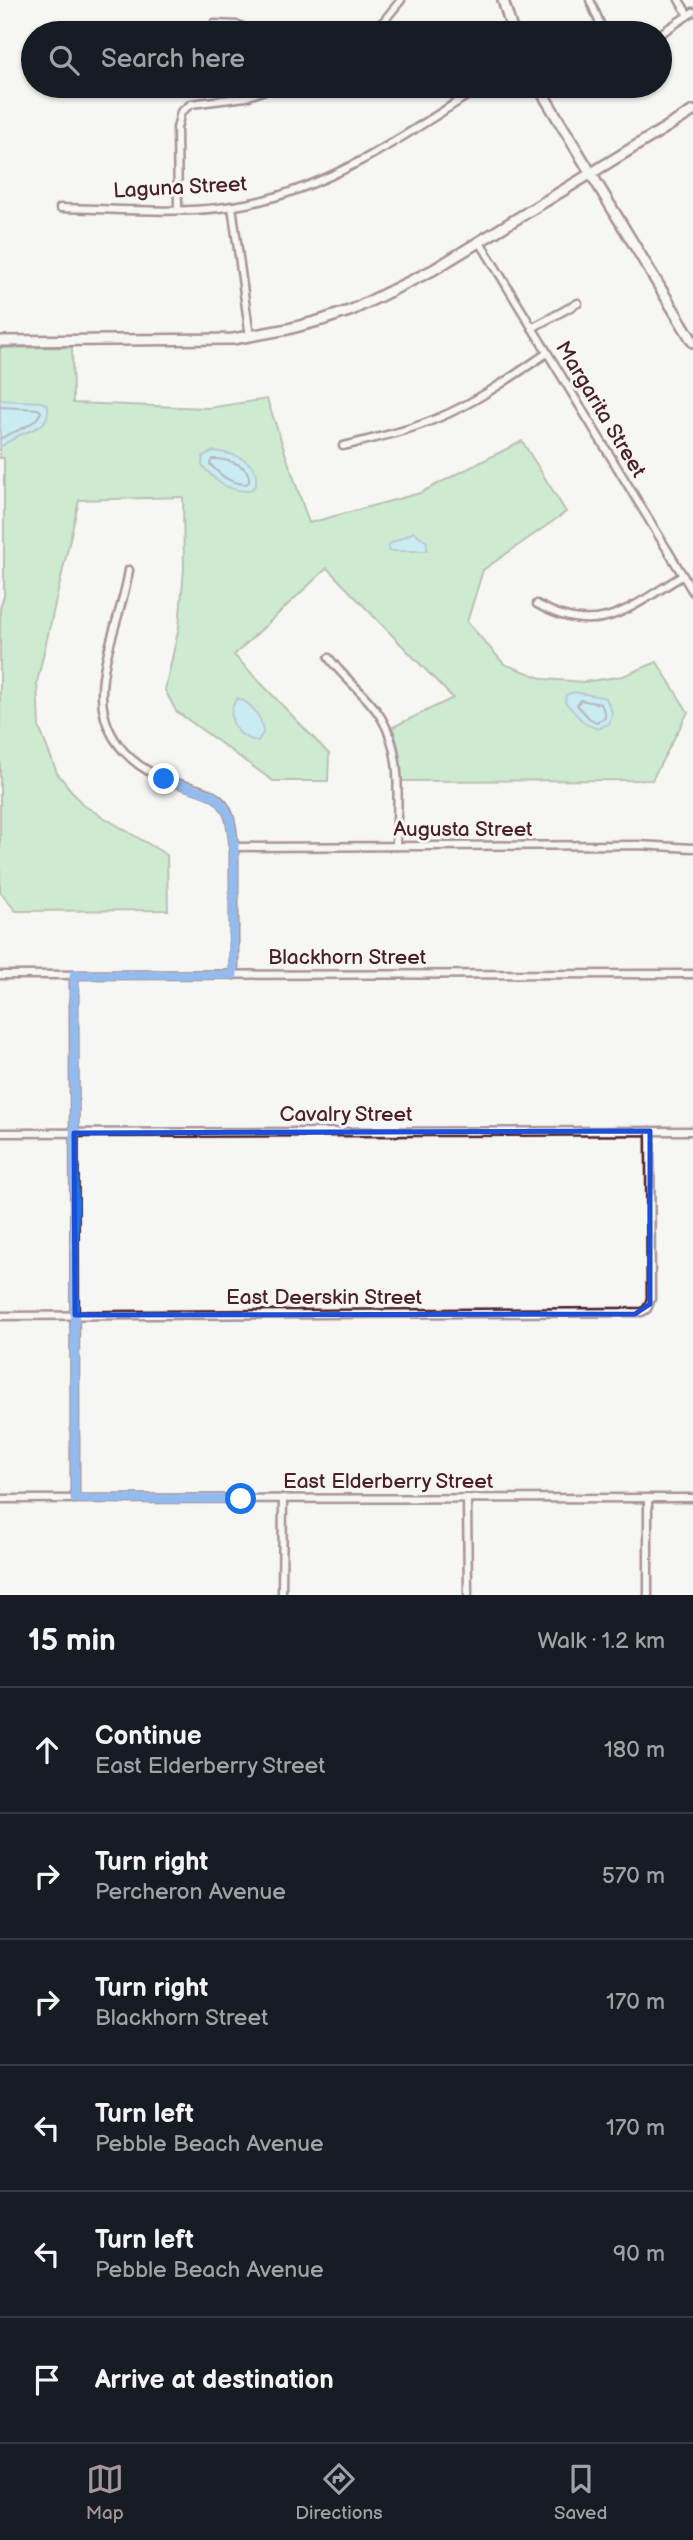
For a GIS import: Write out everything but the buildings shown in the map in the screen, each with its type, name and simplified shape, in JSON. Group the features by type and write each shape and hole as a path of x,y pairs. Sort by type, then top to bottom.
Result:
{"street":[{"path":"385,21 401,0"},
{"path":"503,0 509,21"},
{"path":"590,0 599,21"},
{"path":"672,26 690,13 679,0"},
{"path":"178,210 177,128 181,112 191,104 238,98"},
{"name":"Laguna Street","path":"60,208 178,210 232,206 293,191 337,174 462,98"},
{"path":"545,98 693,342"},
{"path":"0,341 191,341 250,337 322,320 352,310 422,275 693,111"},
{"path":"232,206 250,337"},
{"name":"Margarita Street","path":"480,242 693,592"},
{"path":"532,328 578,303"},
{"path":"344,446 440,417 467,404 547,353"},
{"path":"129,570 103,677 102,696 108,727 117,743 137,765 164,779 197,789 220,801 230,819 234,846 233,975"},
{"path":"537,604 569,619 598,620 632,606 682,576"},
{"path":"329,658 378,712 393,743 397,774 396,846"},
{"name":"Augusta Street","path":"234,846 638,845 693,848"},
{"name":"Blackhorn Street","path":"0,975 693,974"},
{"path":"74,975 75,1499"},
{"name":"East Deerskin Street","path":"0,1315 635,1314 647,1309 651,1299 650,1131"},
{"name":"Cavalry Street","path":"0,1133 693,1131"},
{"path":"467,1498 468,1595"},
{"path":"648,1498 648,1595"},
{"name":"East Elderberry Street","path":"0,1499 693,1498"},
{"path":"282,1595 283,1499"}],"highlighted area":[{"path":"650,1131 650,1304 635,1314 75,1315 74,1133"}],"green space":[{"path":"72,347 73,403 208,408 267,399 309,523 420,493 522,441 566,512 483,570 467,622 504,664 544,679 584,682 623,676 657,662 688,712 652,780 401,781 399,751 393,727 453,698 327,568 234,655 329,754 328,781 273,781 176,711 165,690 179,627 184,569 183,497 79,500 37,682 39,727 57,773 83,805 167,855 168,910 16,911 0,892 0,608 4,596 4,458 0,458 0,348"}],"water":[{"path":"0,400 41,402 48,405 47,418 41,425 0,447"},
{"path":"213,451 244,459 254,469 256,485 249,491 241,491 217,480 202,465 203,456"},
{"path":"414,532 427,542 427,551 389,551 389,544"},
{"path":"574,692 606,698 612,712 610,723 598,729 585,724 565,702 566,695"},
{"path":"237,698 247,703 258,716 263,733 258,741 244,736 234,725 232,712"}],"route":[{"path":"164,779 214,796 225,808 230,819 234,846 233,975 74,975 75,1499 241,1499"}]}
